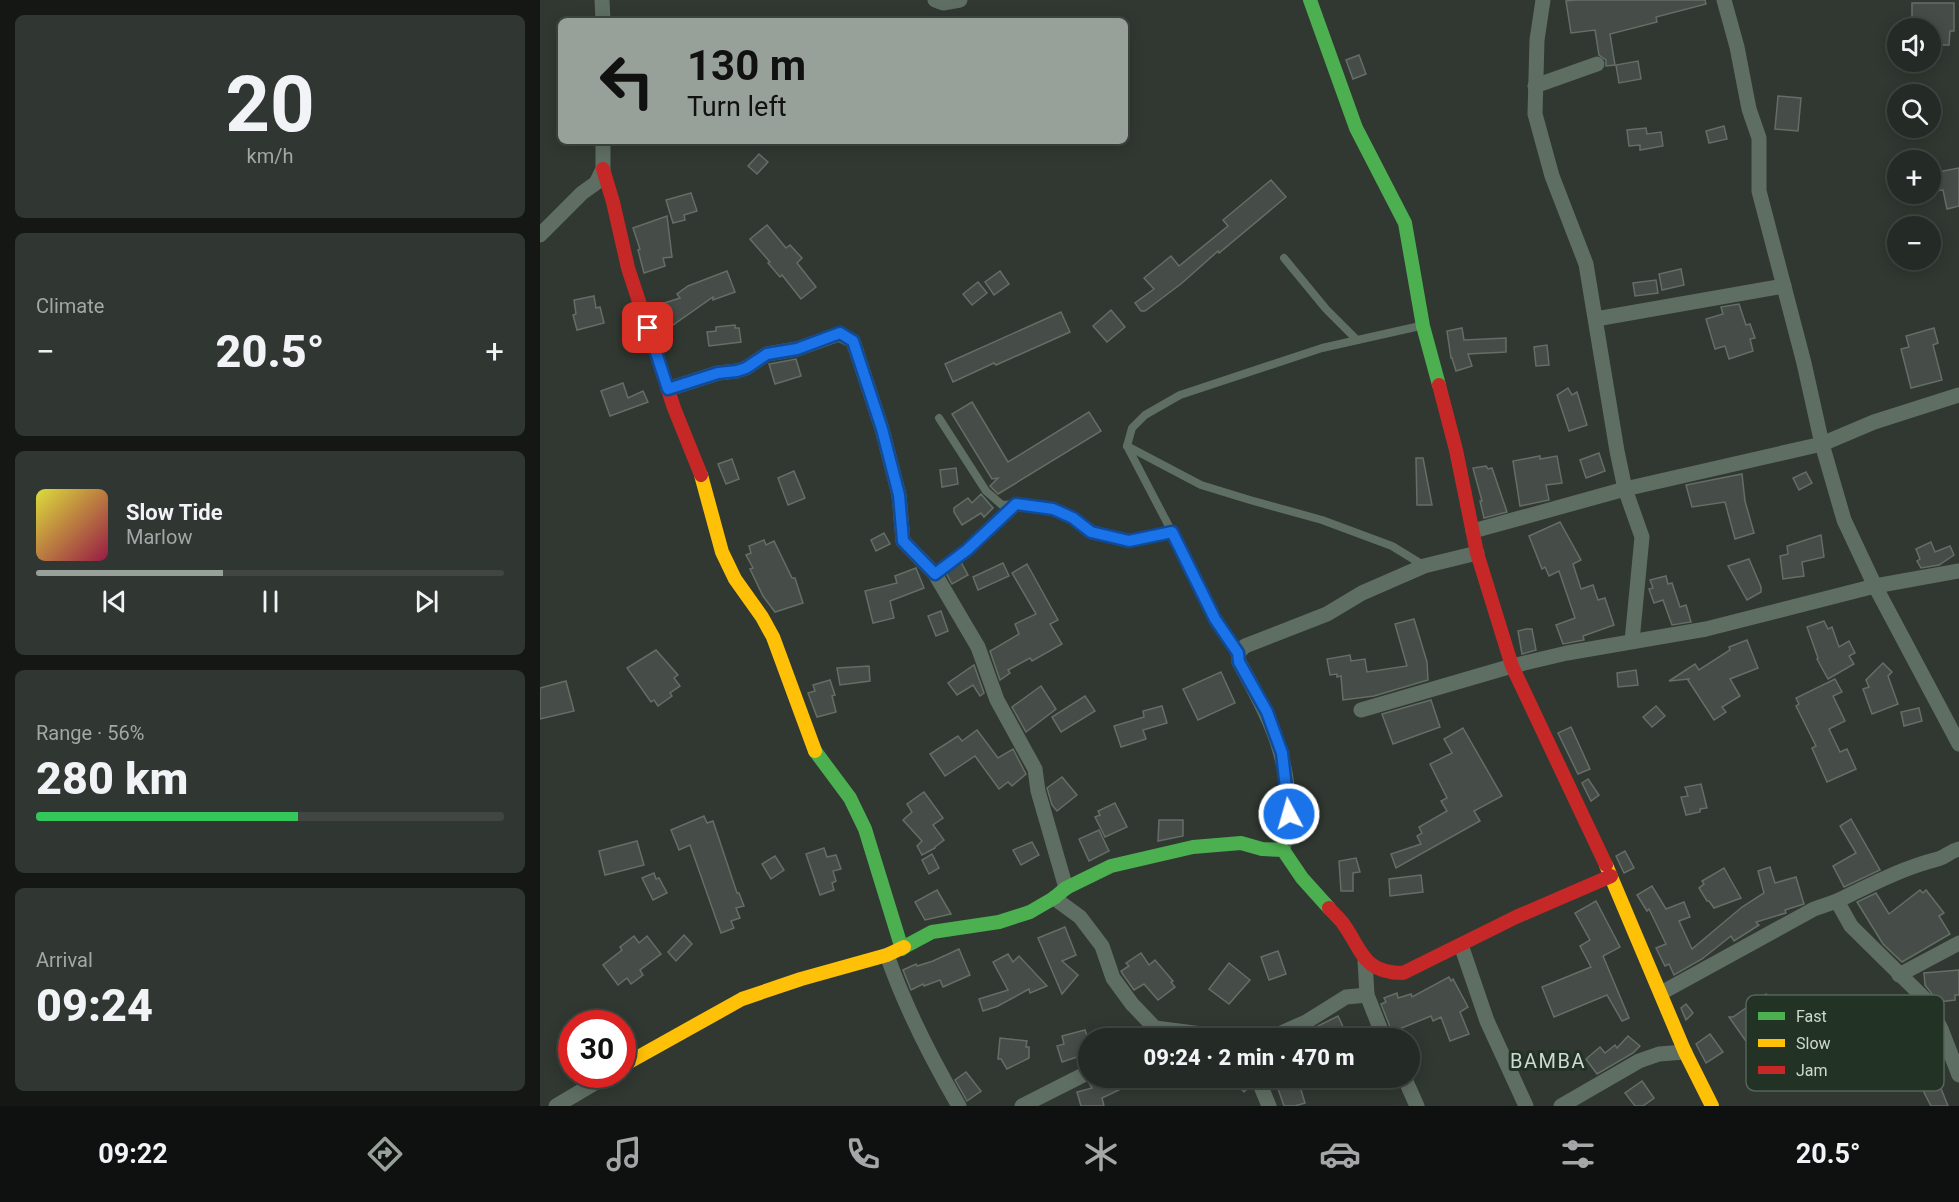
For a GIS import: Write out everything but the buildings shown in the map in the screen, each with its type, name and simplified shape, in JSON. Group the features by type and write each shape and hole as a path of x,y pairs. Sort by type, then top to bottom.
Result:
{"street":[{"path":"603,3 618,0"},
{"path":"935,0 943,3 960,0"},
{"path":"1310,0 1356,128 1405,223 1423,326 1456,450 1477,553 1512,666 1611,876 1685,1052 1712,1106"},
{"path":"1544,0 1538,40 1535,114 1552,176 1586,264 1617,452 1625,489 1642,537 1632,641"},
{"path":"1724,0 1737,47 1749,109 1759,138 1759,191 1822,444 1844,520 1875,586 1959,744"},
{"path":"1535,86 1597,64"},
{"path":"603,144 603,169 628,268 668,389 700,470 722,552 735,579 773,637 814,749 850,798 866,829 895,952 896,979 940,1074 959,1106"},
{"path":"540,235 582,193 596,183 603,169"},
{"path":"1596,319 1784,286"},
{"path":"668,389 718,373 737,371 746,368 767,354 797,349 840,333 853,341 882,429 899,495 903,541 935,574 978,647 997,700 1035,770 1060,893 1102,946 1113,978 1132,1004 1155,1028"},
{"path":"1473,531 1625,489 1822,444 1874,422 1959,395"},
{"path":"1380,1028 1367,995 1365,961 1342,922 1302,878 1283,850 1289,814 1282,753 1267,712 1239,662 1238,653 1245,646 1327,615 1362,593 1424,566 1477,553"},
{"path":"1360,710 1512,666 1567,653 1706,629 1875,586 1959,571"},
{"path":"636,1058 742,999 801,978 895,952 932,932 999,922 1030,912 1111,866 1193,847 1241,843 1262,849 1283,850"},
{"path":"1660,993 1814,909 1837,901 1902,870 1927,861 1941,859 1950,851 1959,849"},
{"path":"1365,961 1389,973 1403,973 1516,917 1611,876"},
{"path":"1837,901 1851,926 1921,995"},
{"path":"1899,975 1959,943"},
{"path":"1461,945 1487,1021 1526,1106"},
{"path":"1293,1028 1347,997 1367,995"},
{"path":"1944,1037 1959,1075"},
{"path":"1561,1106 1639,1061 1659,1054 1685,1052"},
{"path":"1022,1106 1078,1078"},
{"path":"556,1106 586,1088"},
{"path":"1262,1088 1269,1106"},
{"path":"1409,1088 1417,1106"}],"lane":[{"path":"1284,258 1326,309 1357,340"},
{"path":"1238,653 1215,619 1127,446 1131,428 1145,415 1180,395 1322,348 1423,326"},
{"path":"939,418 986,491 1002,505 1016,504 1053,509 1073,518 1091,532 1129,541 1172,532"},
{"path":"1127,446 1201,485 1322,520 1392,546 1424,566"},
{"path":"935,574 967,550 1016,504"}],"traffic: fast":[{"path":"1310,0 1356,128 1405,223 1423,326 1439,385"},
{"path":"815,751 850,798 865,829 902,949"},
{"path":"904,947 932,932 999,922 1030,912 1066,888 1111,866 1193,847 1241,843 1262,849 1283,850 1302,878 1329,908"}],"traffic: slow":[{"path":"701,475 722,552 735,579 773,637 815,751"},
{"path":"1606,865 1685,1052 1712,1106"},
{"path":"636,1058 742,999 801,979 887,955 904,947"}],"traffic: jam":[{"path":"603,169 628,268 674,408 701,475"},
{"path":"1439,385 1456,450 1477,553 1512,666 1606,865"},
{"path":"1329,908 1342,922 1359,950 1371,964 1389,972 1403,973 1516,917 1611,876"}],"district":[{"name":"BAMBA","path":"1548,1061"}],"route":[{"path":"648,328 668,389 718,373 737,371 746,368 767,354 797,349 840,333 853,341 882,429 899,495 903,541 935,574 967,550 1016,504 1053,509 1073,518 1091,532 1129,541 1172,532 1215,619 1238,653 1239,662 1267,712 1282,753 1289,814"}]}
